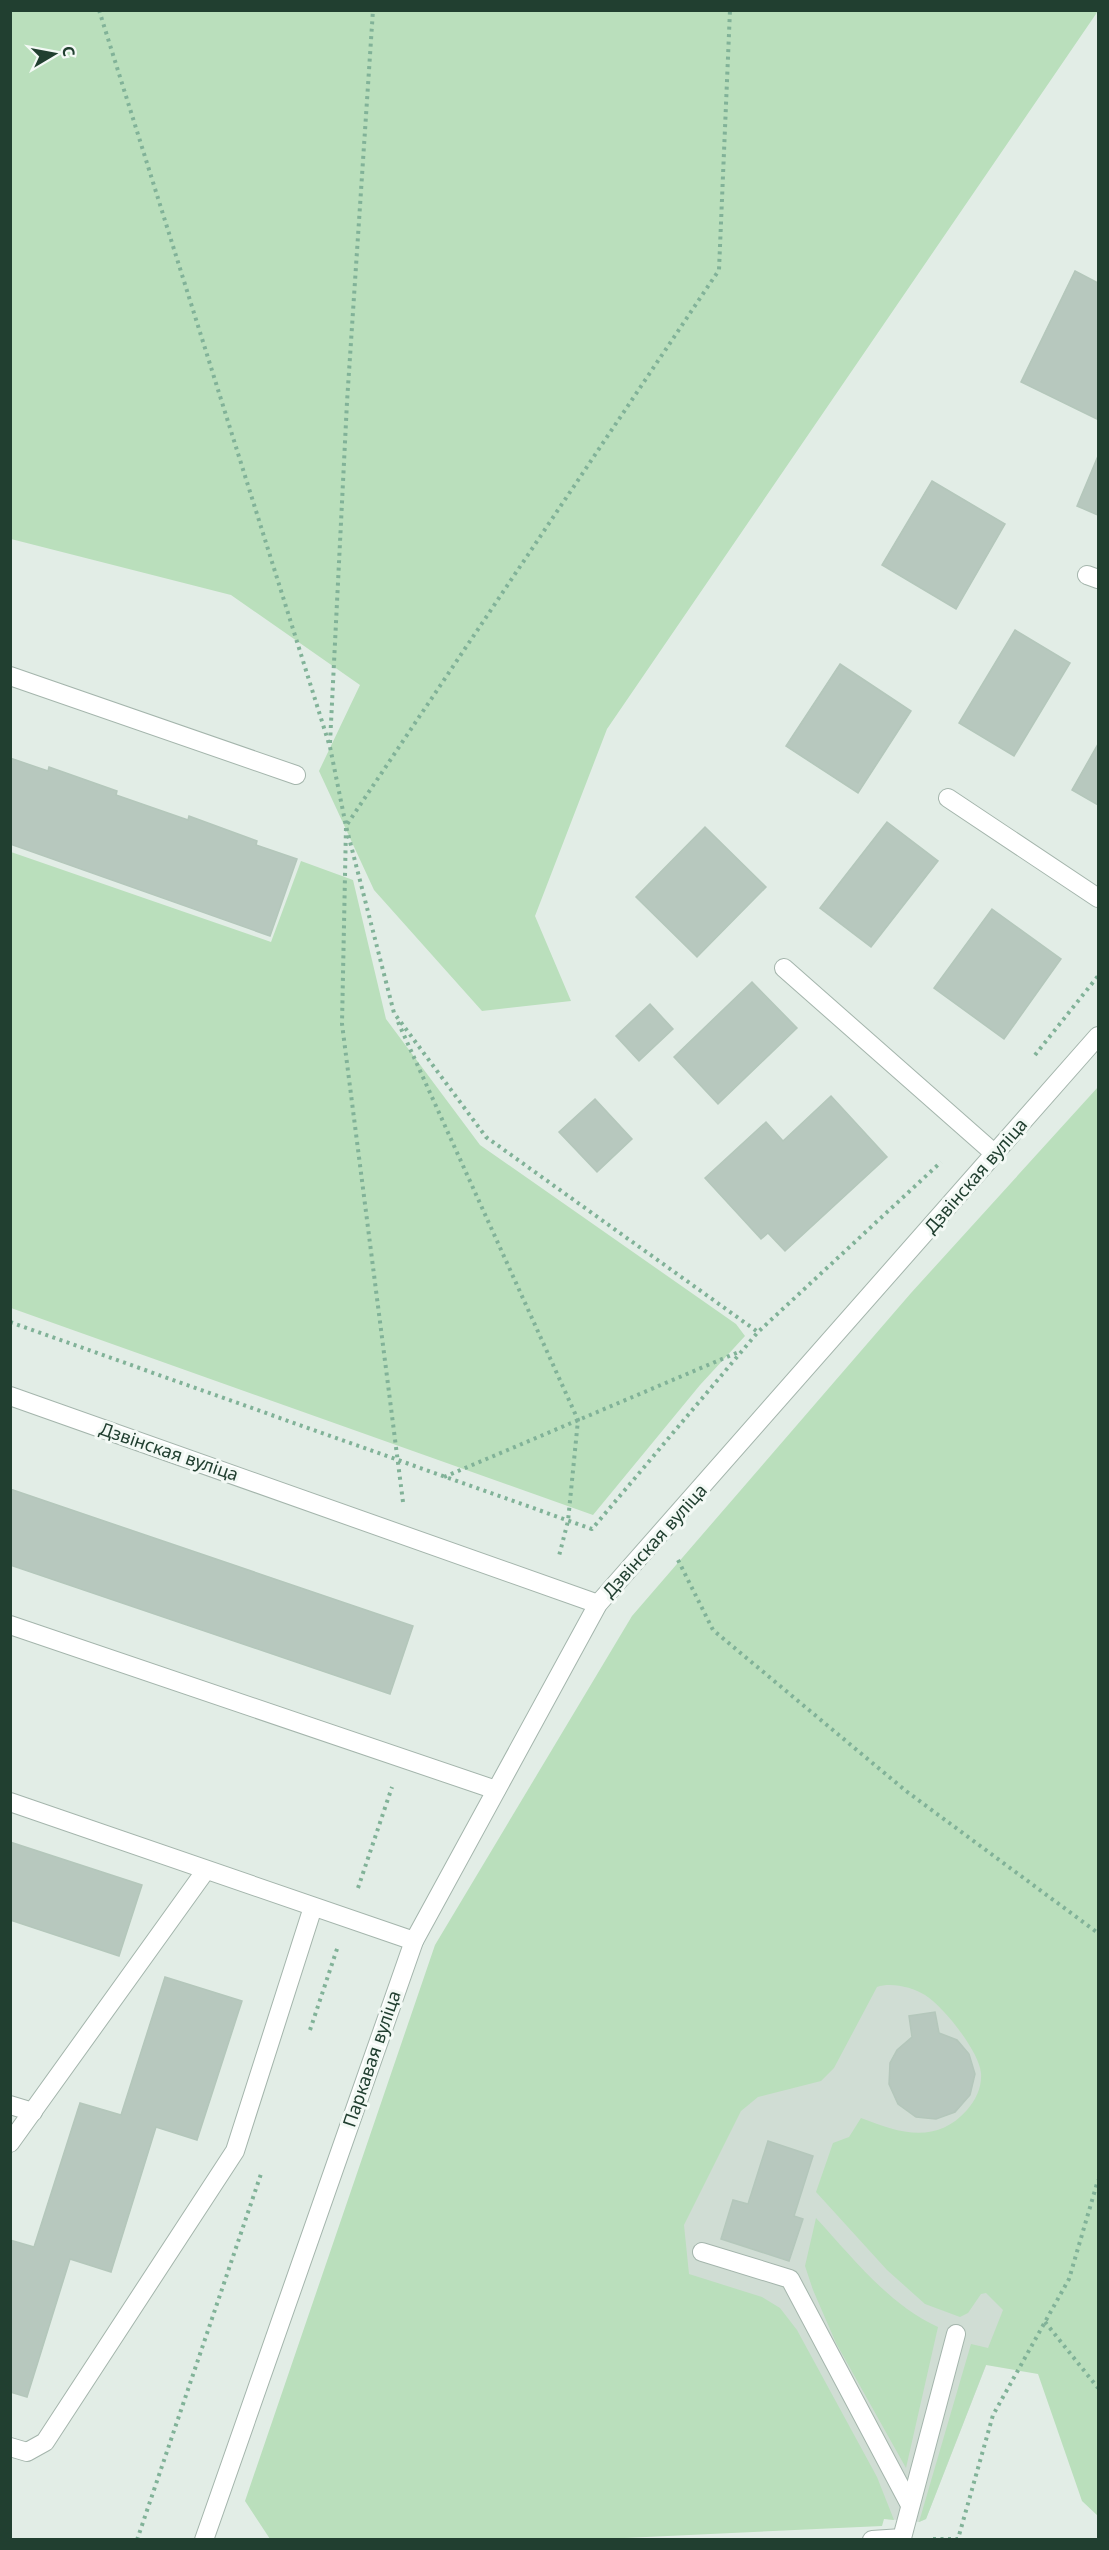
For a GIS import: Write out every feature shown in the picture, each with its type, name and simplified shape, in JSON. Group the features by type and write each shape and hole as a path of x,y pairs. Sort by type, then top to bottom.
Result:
{"street":[{"path":"10,676 296,775"},
{"path":"948,798 1098,898"},
{"path":"784,968 995,1154"},
{"name":"Дзвінская вуліца","path":"10,1396 598,1604 664,1532 1098,1036"},
{"name":"Паркавая вуліца","path":"204,2540 414,1941 598,1604"},
{"path":"10,1625 496,1790"},
{"path":"10,1802 414,1941"},
{"path":"10,2143 206,1870"},
{"path":"10,2447 27,2452 45,2442 235,2151 313,1907"},
{"path":"10,2105 33,2112"},
{"path":"702,2252 790,2279 909,2503"},
{"path":"872,2540 902,2538 909,2503 956,2334"}],"path":[{"path":"99,10 330,747 346,826 394,1013 578,1420 568,1521 552,1588"},
{"path":"330,747 347,402 373,10"},
{"path":"407,1535 342,1024 346,826 719,270 730,10"},
{"path":"1032,1060 1098,976"},
{"path":"394,1013 486,1137 758,1332"},
{"path":"10,1322 592,1529 758,1332 972,1134"},
{"path":"443,1477 741,1350"},
{"path":"664,1532 713,1630 906,1791 1098,1933"},
{"path":"902,2538 958,2539 993,2415 1069,2279 1098,2180"},
{"path":"1045,2322 1098,2388"}],"shaded area":[{"path":"907,1801 1098,2079 926,2519 919,2522 704,2502 666,2158"}],"green space":[{"path":"10,11 1098,11 607,729 535,916 571,1001 482,1011 374,890 319,771 360,685 231,595 11,539"},
{"path":"11,852 271,942 301,861 353,880 386,1019 480,1145 736,1324 745,1336 700,1385 593,1515 11,1308"},
{"path":"1098,1087 1098,2516 1082,2501 1038,2374 986,2365 926,2519 919,2522 971,2344 988,2348 1003,2310 986,2293 981,2294 968,2313 960,2317 925,2304 887,2270 816,2192 833,2143 849,2137 861,2118 903,2131 930,2132 955,2121 967,2110 978,2093 981,2083 979,2064 967,2042 950,2019 925,1995 908,1988 889,1985 877,1987 834,2068 821,2081 758,2097 741,2111 684,2225 689,2274 762,2297 780,2308 797,2330 877,2477 894,2520 884,2519 882,2526 582,2540 270,2539 245,2501 435,1945 632,1616 911,1293"},
{"path":"816,2218 887,2293 903,2306 938,2327 906,2468 836,2343 813,2290 805,2266"}],"building":[{"path":"1075,271 1098,283 1097,419 1021,382"},
{"path":"1098,456 1098,515 1077,506"},
{"path":"932,481 1005,524 956,609 882,565"},
{"path":"1015,630 1070,663 1014,756 959,723"},
{"path":"840,664 911,711 858,793 786,746"},
{"path":"1098,744 1098,805 1072,790"},
{"path":"10,758 48,771 49,767 117,791 116,795 188,820 189,816 257,841 256,845 297,859 270,936 10,844"},
{"path":"887,822 938,861 871,947 820,908"},
{"path":"705,827 766,887 697,957 636,897"},
{"path":"992,909 1061,959 1004,1039 934,988"},
{"path":"752,982 797,1028 718,1104 674,1057"},
{"path":"650,1004 673,1029 639,1061 616,1036"},
{"path":"831,1096 887,1157 785,1251 768,1233 761,1239 705,1178 766,1122 783,1141"},
{"path":"595,1099 632,1139 597,1172 559,1132"},
{"path":"10,1489 413,1626 390,1694 10,1565"},
{"path":"10,1842 142,1885 119,1956 10,1920"},
{"path":"165,1977 242,2001 197,2140 156,2127 111,2272 70,2259 27,2397 10,2392 10,2240 34,2247 80,2103 121,2115"},
{"path":"935,2012 939,2033 957,2040 969,2054 975,2074 970,2095 955,2112 936,2119 916,2117 898,2104 889,2084 890,2063 897,2050 912,2037 909,2016"},
{"path":"768,2141 813,2156 794,2216 803,2219 789,2261 721,2239 733,2200 748,2204"}]}
